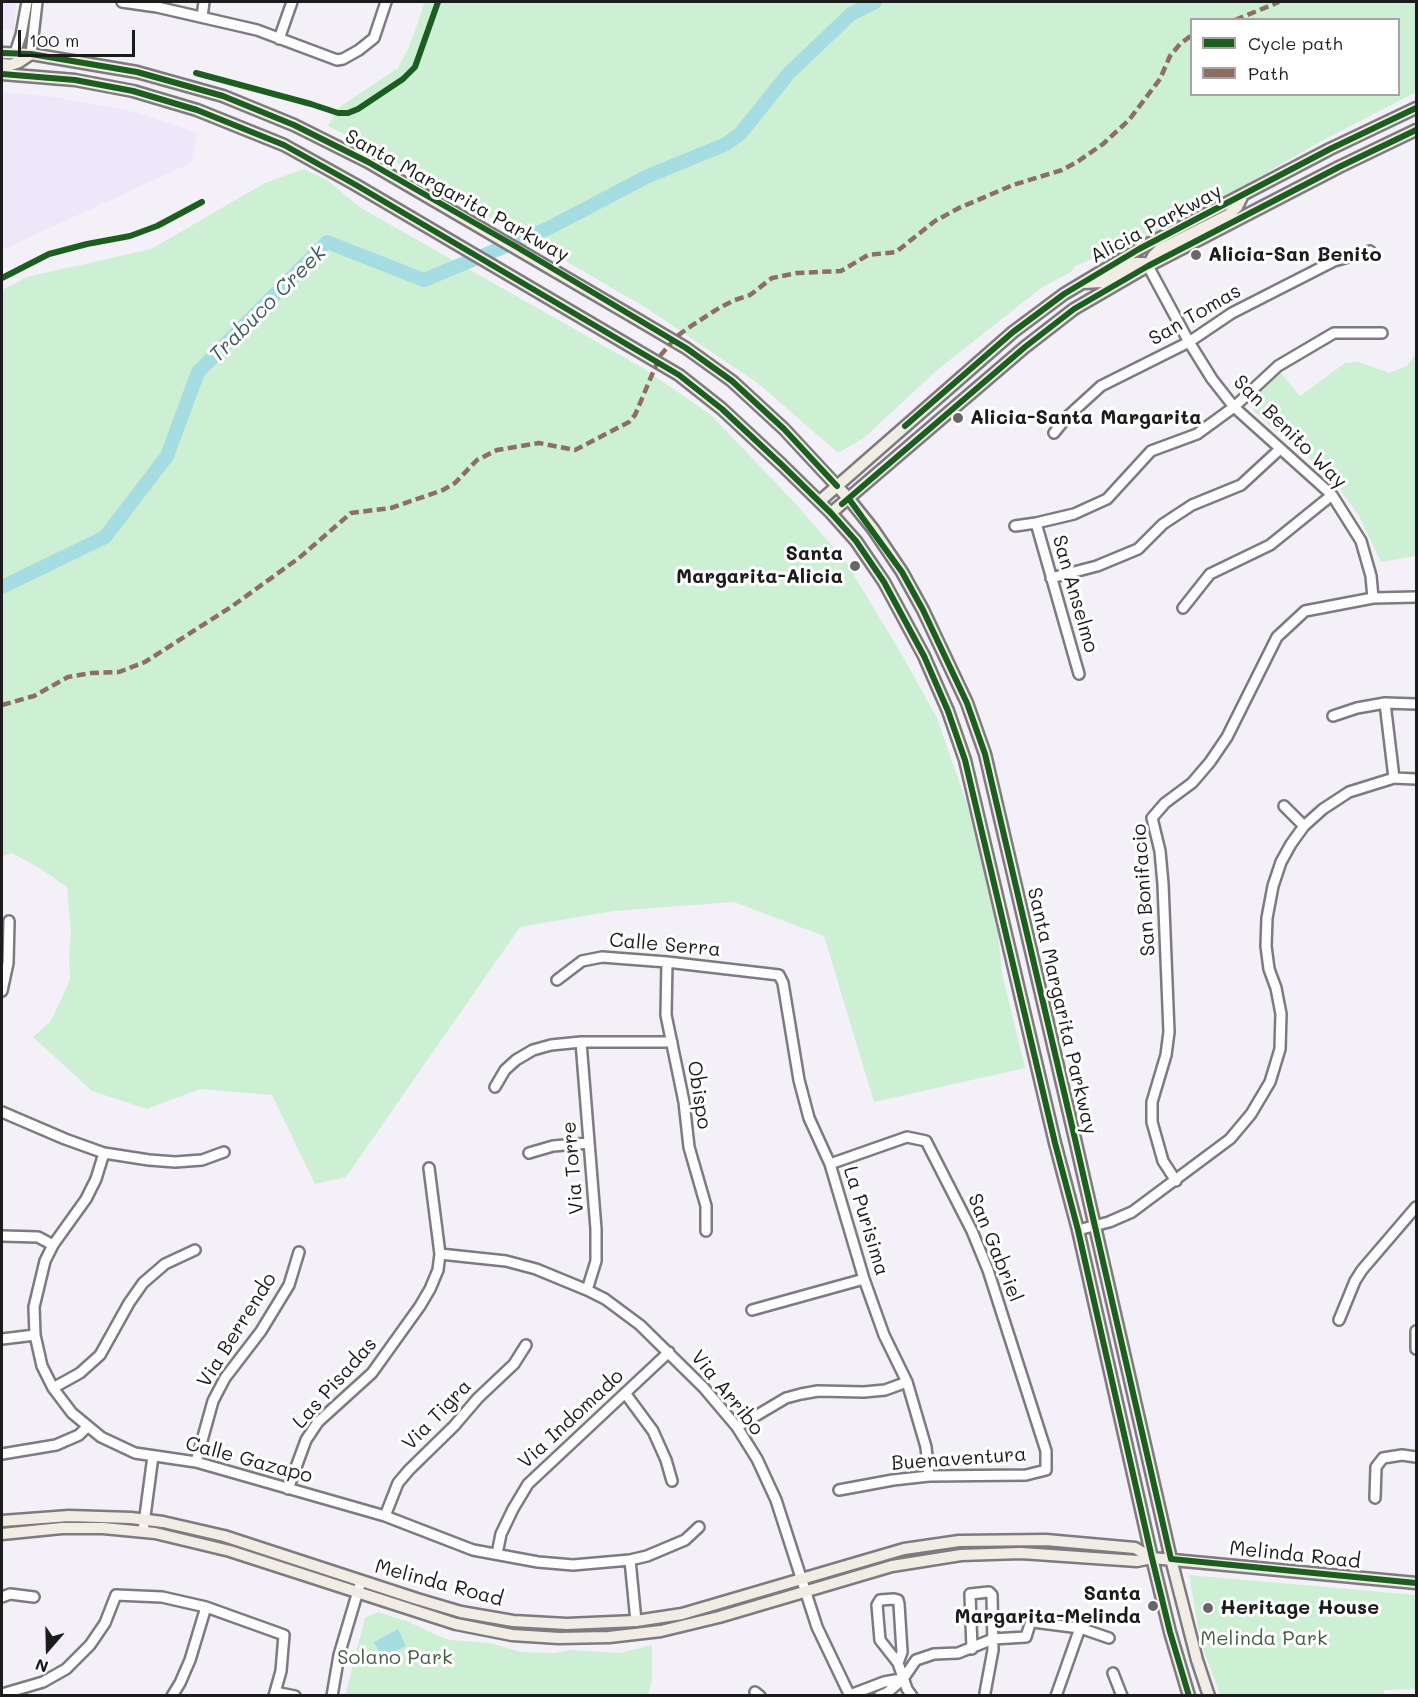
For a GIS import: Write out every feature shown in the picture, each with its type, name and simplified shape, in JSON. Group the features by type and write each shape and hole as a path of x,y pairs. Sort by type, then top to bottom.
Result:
{"main road":[{"name":"Santa Margarita Parkway","path":"2,53 32,54 137,72 223,96 294,125 368,162 686,348 732,381 784,429 849,499 902,572 923,610 967,703 985,754 1171,1559 1197,1660 1209,1695"},
{"path":"2,64 19,62 32,54"},
{"name":"Santa Margarita Parkway","path":"2,74 75,80 133,91 197,110 284,145 679,375 722,410 820,501 856,541 884,582 924,656 948,711 965,760 1055,1143 1078,1230 1152,1558 1170,1632 1189,1695"},
{"name":"Alicia Parkway","path":"820,501 1013,332 1064,294 1139,249 1330,149 1416,108"},
{"name":"Alicia Parkway","path":"831,513 1025,347 1074,309 1148,266 1339,167 1416,130"},
{"path":"1082,283 1102,282 1135,263 1144,263 1148,266 1159,250 1228,215 1237,207 1242,197"},
{"name":"Melinda Road","path":"2,1521 69,1516 144,1519 225,1536 447,1608 504,1620 567,1624 636,1621 682,1614 904,1549 959,1541 1046,1540 1135,1548 1152,1558"},
{"name":"Melinda Road","path":"2,1534 62,1528 143,1531 214,1546 434,1618 473,1628 531,1636 574,1638 617,1637 661,1631 710,1620 892,1566 961,1555 1021,1553 1137,1562 1152,1558 1171,1559 1416,1583"}],"street":[{"path":"15,53 27,2"},
{"path":"32,54 37,2"},
{"path":"122,2 257,30 330,58 343,59 374,38 386,2"},
{"path":"202,17 204,2"},
{"path":"279,39 292,2"},
{"name":"San Tomas","path":"1054,433 1067,417 1101,386 1189,342 1232,313 1334,261 1370,252"},
{"name":"San Benito Way","path":"1148,266 1189,342 1212,379 1234,407 1332,495 1361,541 1371,576 1372,598"},
{"path":"1015,526 1074,514 1107,499 1151,451 1197,434 1234,407 1278,366 1334,333 1382,333"},
{"path":"1051,578 1097,566 1138,549 1163,524 1192,505 1241,485 1280,449"},
{"path":"1183,608 1210,574 1270,545 1332,495"},
{"name":"San Anselmo","path":"1036,523 1079,674"},
{"name":"San Bonifacio","path":"1176,1181 1163,1161 1152,1122 1152,1102 1166,1055 1169,1032 1163,884 1160,851 1152,818 1165,803 1192,783 1210,762 1227,736 1277,637 1305,611 1372,598 1416,597"},
{"path":"1333,716 1385,703 1416,704"},
{"path":"1385,703 1394,778"},
{"path":"1078,1230 1132,1212 1230,1139 1251,1114 1270,1082 1280,1048 1281,1014 1276,988 1269,969 1266,946 1267,918 1273,886 1281,862 1304,826 1323,809 1349,792 1394,778 1416,778"},
{"path":"1284,806 1304,826"},
{"path":"2,991 8,963 9,921"},
{"name":"Calle Serra","path":"557,980 582,961 602,957 777,974"},
{"name":"Obispo","path":"667,962 666,1015 684,1102 689,1148 706,1206 706,1231"},
{"name":"La Purisima","path":"777,974 783,983 799,1080 809,1118 830,1164 864,1279 884,1335 907,1382 926,1447 929,1476"},
{"path":"495,1088 505,1070 533,1050 551,1045 581,1042 672,1042"},
{"name":"Via Torre","path":"581,1042 596,1229 596,1262 587,1290"},
{"path":"2,1112 105,1153 175,1162 202,1160 224,1152"},
{"name":"San Gabriel","path":"830,1164 907,1137 926,1141 972,1231 988,1270 1041,1430 1046,1451 1046,1470"},
{"path":"529,1153 553,1146 589,1143"},
{"name":"Calle Gazapo","path":"105,1153 86,1199 53,1245 40,1276 34,1307 35,1335 42,1366 53,1388 72,1413 87,1427 116,1446 135,1453 196,1462 385,1516 473,1550 538,1562 573,1565 630,1560 647,1556 685,1540 699,1527"},
{"name":"Las Pisadas","path":"288,1489 306,1440 318,1422 372,1373 420,1306 438,1270 440,1240 429,1168"},
{"path":"1339,1320 1362,1270 1416,1207"},
{"path":"2,1236 38,1237 53,1245"},
{"path":"53,1388 80,1373 100,1354 143,1283 165,1264 195,1250"},
{"name":"Via Berrendo","path":"196,1462 205,1426 217,1393 225,1378 261,1331 289,1285 299,1252"},
{"name":"Via Arribo","path":"440,1254 506,1262 536,1269 605,1299 640,1325 704,1388 737,1427 757,1459 776,1500 817,1627 850,1695"},
{"path":"752,1310 864,1279"},
{"path":"1416,1331 1416,1349"},
{"path":"2,1339 35,1335"},
{"name":"Via Tigra","path":"385,1516 392,1496 404,1476 454,1426 478,1398 514,1364 526,1345"},
{"name":"Via Indomado","path":"497,1554 501,1534 528,1484 669,1352"},
{"path":"737,1427 786,1398 801,1394 818,1391 885,1390 907,1382"},
{"path":"625,1393 653,1431 666,1460 672,1481"},
{"path":"2,1454 56,1444 79,1434 87,1427"},
{"path":"1375,1498 1376,1467 1383,1458 1402,1455 1416,1457"},
{"path":"143,1531 153,1456"},
{"name":"Buenaventura","path":"839,1490 929,1476 1026,1474 1046,1470"},
{"path":"630,1560 636,1621"},
{"path":"332,1695 339,1655 361,1581"},
{"path":"972,1649 971,1592 992,1593 993,1650 986,1694"},
{"path":"2,1597 10,1594 34,1597"},
{"path":"2,1694 43,1682 66,1669 90,1645 105,1623 116,1595 162,1597 206,1607 284,1635 281,1671 274,1694 295,1695"},
{"path":"898,1663 902,1652 898,1600 880,1600 877,1605 880,1640 898,1663 903,1679 912,1695"},
{"path":"172,1695 190,1660 206,1607"},
{"path":"879,1695 888,1692 903,1679 916,1660 934,1654 958,1653 993,1639 1026,1637 1030,1624 1033,1622 1080,1628 1109,1638"},
{"path":"1056,1695 1080,1628"},
{"path":"1113,1673 1122,1695"},
{"path":"850,1695 884,1682 903,1679"}],"shaded area":[{"path":"2,2 16,2 14,30 2,29"},
{"path":"2,92 55,97 131,111 198,133 191,163 2,250"}],"green space":[{"path":"425,2 1416,2 1416,92 1316,144 1180,223 1075,266 1071,272 1041,288 936,371 865,437 838,453 760,385 648,309 365,144 328,126 338,108 398,68 409,47"},
{"path":"304,169 327,180 361,208 641,367 710,414 795,503 846,562 937,718 969,810 997,923 1002,973 1025,1068 874,1102 824,936 734,902 613,911 520,927 346,1177 315,1184 272,1095 200,1089 147,1109 92,1091 33,1037 51,1021 70,980 71,932 67,887 12,853 2,856 2,290 27,277 151,249 265,183"},
{"path":"1416,354 1416,556 1381,562 1359,516 1341,491 1319,466 1275,430 1254,411 1252,406 1259,393 1281,373 1300,396 1345,363 1359,362 1389,373 1407,366"},
{"name":"Melinda Park","path":"1189,1575 1416,1595 1416,1689 1384,1690 1384,1696 1220,1695 1201,1643"},
{"name":"Solano Park","path":"378,1612 409,1622 449,1640 490,1643 521,1652 553,1653 572,1650 620,1653 652,1645 652,1680 648,1695 345,1696 365,1618"}],"water":[{"path":"398,1629 406,1646 382,1658 374,1642"}],"waterway":[{"name":"Trabuco Creek","path":"2,587 105,537 167,456 198,372 327,242 424,280 547,229 646,177 726,144 740,134 789,73 851,14 875,2"}],"marked path":[{"path":"1240,18 1279,2"},
{"path":"2,705 34,696 68,677 119,672 145,662 231,607 299,558 351,513 391,508 443,490 455,483 477,460 497,450 539,443 575,450 629,422 635,415 660,356 676,337 688,328 719,308 750,295 772,278 797,273 841,271 868,255 896,252 935,221 959,208 1013,185 1062,170 1077,162 1103,144 1129,120 1160,79 1170,56 1190,36"}],"cycle path":[{"path":"196,73 338,113 348,113 358,109 403,79 415,67 438,2"},
{"path":"2,53 31,54 137,72 223,96 294,125 368,162 686,348 732,381 784,429 837,486"},
{"path":"2,74 75,80 133,91 197,110 284,145 679,375 722,409 782,465 856,541 884,582 924,656 948,711 965,760 1055,1143 1078,1230 1152,1558 1189,1696"},
{"path":"905,426 1013,332 1064,294 1139,249 1330,149 1416,108"},
{"path":"842,504 1025,347 1074,309 1148,266 1339,167 1416,130"},
{"path":"2,278 49,254 130,236 157,226 202,202"},
{"path":"849,499 902,572 923,610 967,703 985,754 1171,1559 1416,1583"}],"place":[{"name":"Alicia-San Benito","path":"1196,255"},
{"name":"Alicia-Santa Margarita","path":"958,418"},
{"name":"Santa Margarita-Alicia","path":"855,566"},
{"name":"Santa Margarita-Melinda","path":"1153,1606"},
{"name":"Heritage House","path":"1208,1608"}]}
